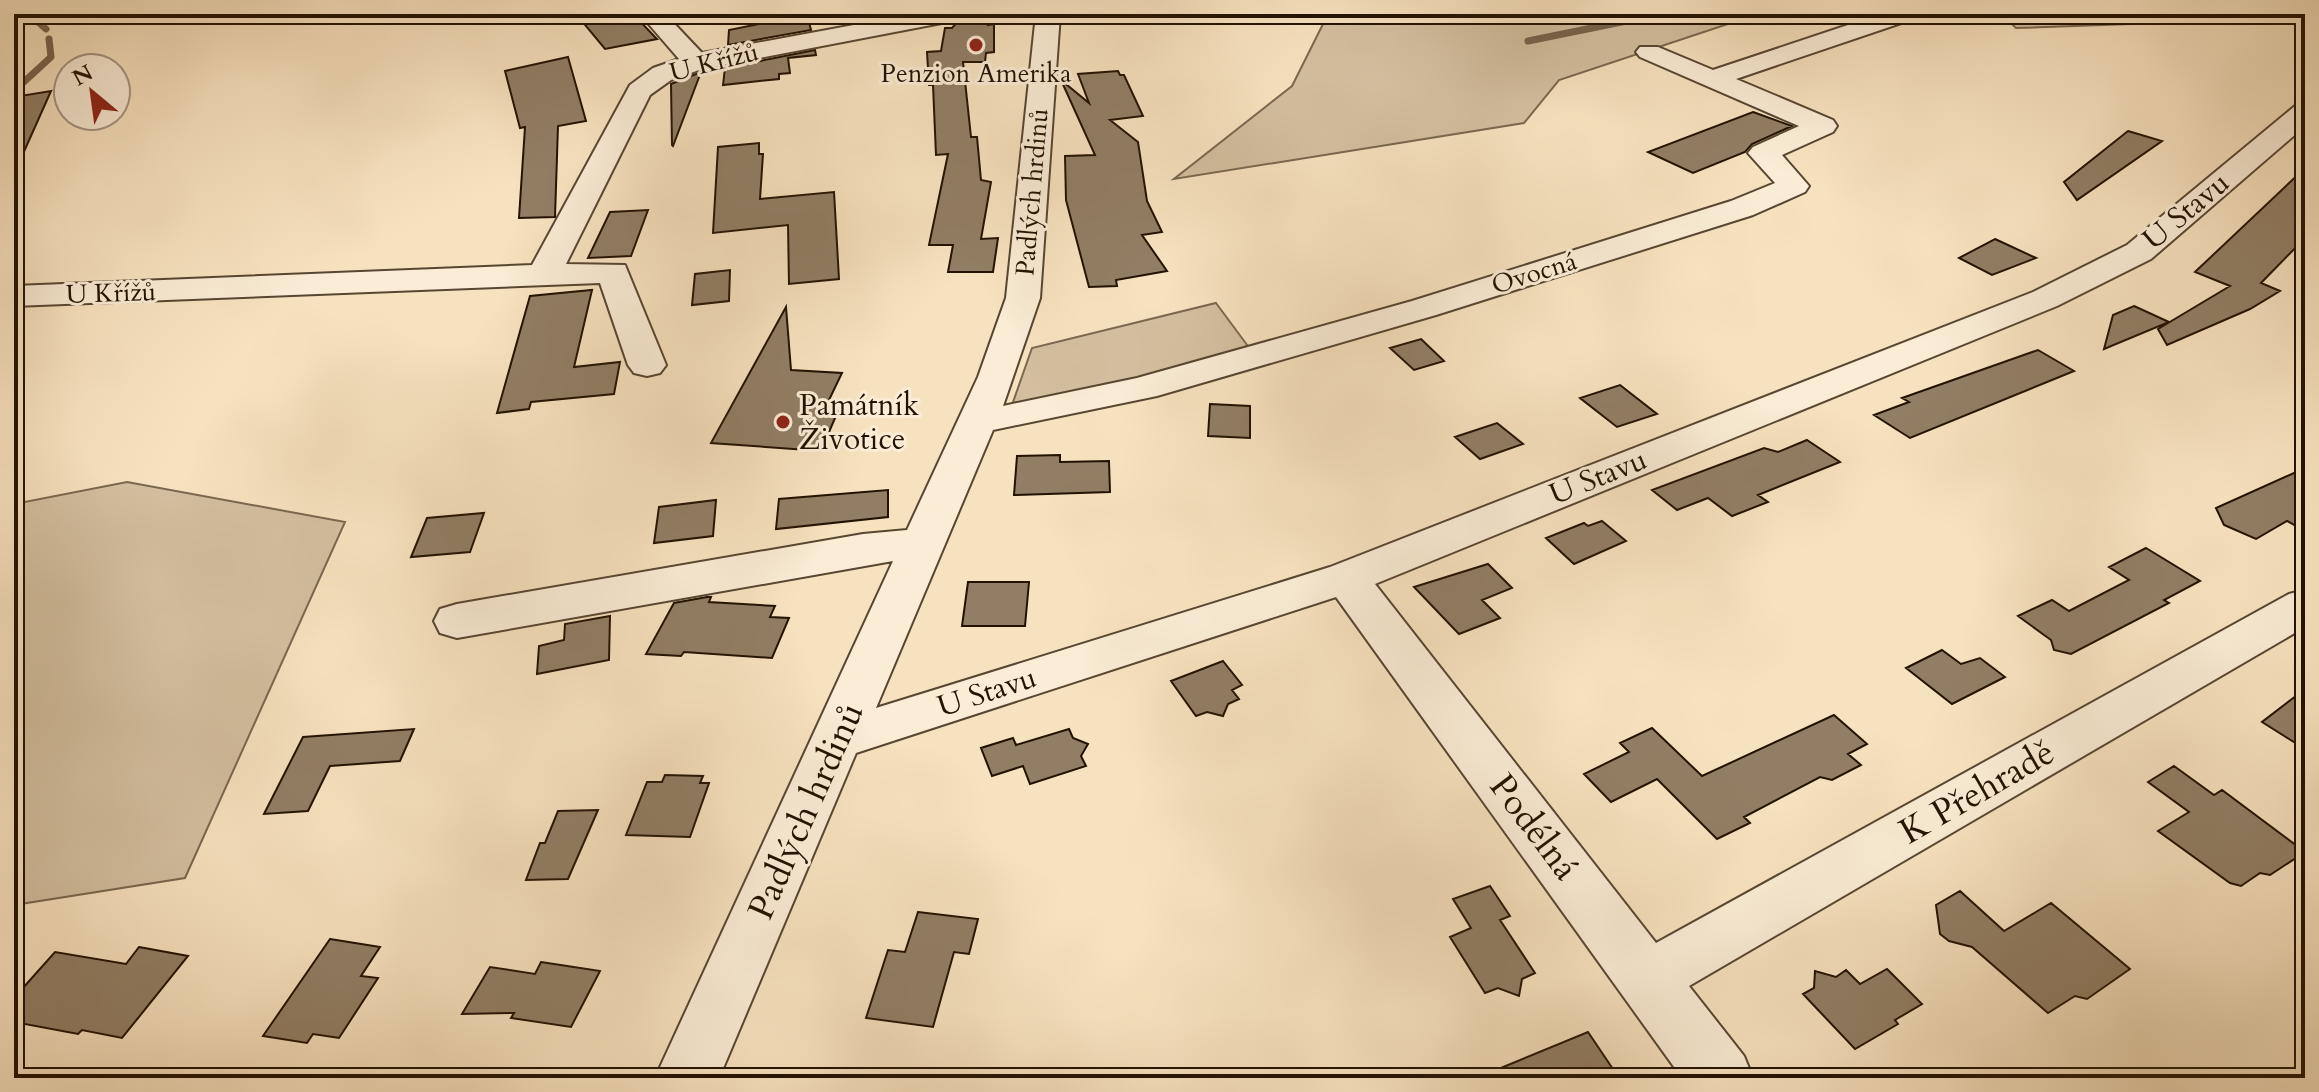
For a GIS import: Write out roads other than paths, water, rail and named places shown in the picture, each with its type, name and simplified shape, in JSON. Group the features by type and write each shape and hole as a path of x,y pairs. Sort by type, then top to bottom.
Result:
{"street":[{"path":"652,14 696,62"},
{"name":"U Křížů","path":"543,276 639,91 662,74 696,62 952,14"},
{"name":"Padlých hrdinů","path":"687,1078 980,419 1023,298 1048,14"},
{"path":"1712,79 1905,14"},
{"name":"Ovocná","path":"980,419 1005,418 1158,384 1424,308 1742,208 1794,186 1763,153 1823,126 1649,52"},
{"name":"U Stavu","path":"839,739 1346,578 2045,299 2139,252 2305,112"},
{"name":"U Křížů","path":"14,296 613,272 647,365"},
{"path":"457,621 863,549 924,543"},
{"name":"Podélná","path":"1346,578 1721,1078"},
{"name":"K Přehradě","path":"1649,978 2305,606"}],"waterway":[{"path":"29,14 46,29"},
{"path":"1528,41 1661,14"},
{"path":"14,91 51,57 49,39"}],"place":[{"name":"Penzion Amerika","path":"976,45"},
{"name":"Památník Životice","path":"783,422"}]}
